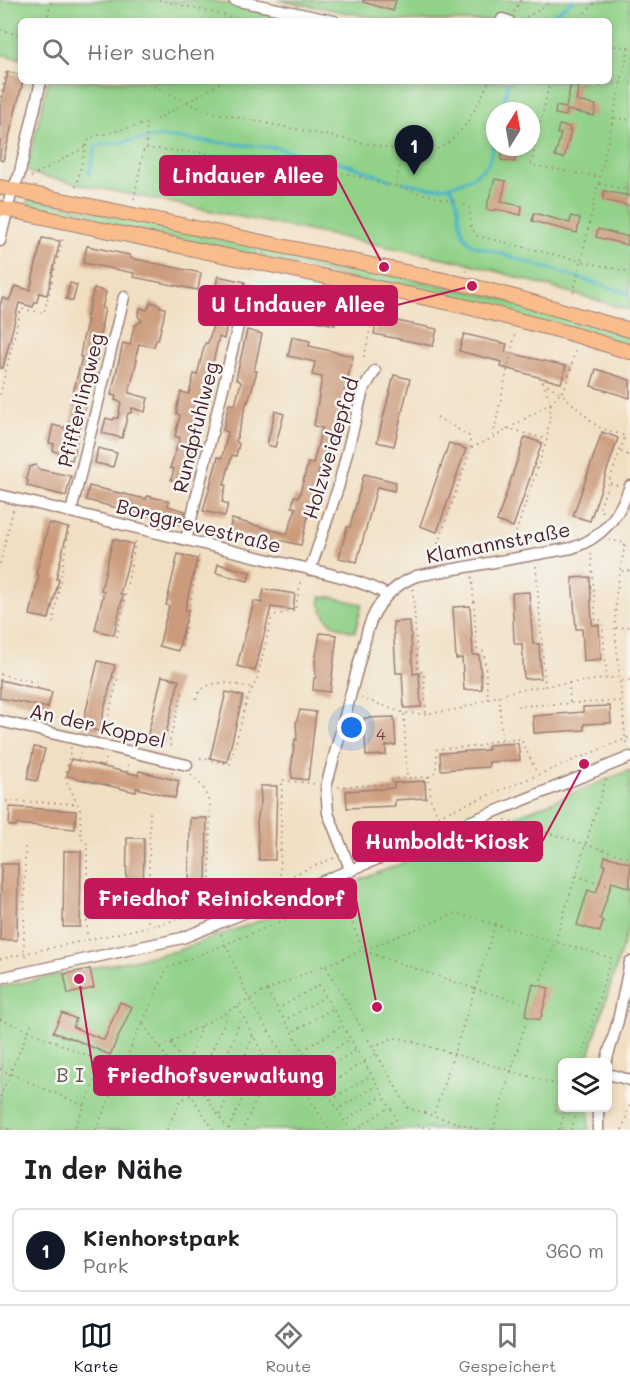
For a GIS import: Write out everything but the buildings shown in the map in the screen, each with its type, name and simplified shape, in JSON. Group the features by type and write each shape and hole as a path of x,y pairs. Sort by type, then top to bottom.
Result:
{"main road":[{"path":"6,188 472,286 630,330"},
{"path":"4,209 459,304 569,333 630,352"}],"street":[{"path":"234,0 320,18"},
{"path":"0,241 6,188 19,176 40,84"},
{"name":"Pfifferlingweg","path":"71,516 124,297"},
{"name":"Rundpfuhlweg","path":"186,540 239,322"},
{"name":"Holzweidepfad","path":"306,573 338,488 363,390 375,371"},
{"name":"Klamannstraße","path":"351,871 330,819 326,787 370,623 377,608 387,596 407,580 426,573 563,550 587,542 615,519 626,486"},
{"name":"Borggrevestraße","path":"0,495 71,516 186,540 306,573 366,585 377,588 387,596"},
{"name":"An der Koppel","path":"0,721 189,770"},
{"path":"0,978 182,938 630,757"},
{"path":"607,1058 618,1021 630,962"},
{"path":"612,1075 630,1080"},
{"path":"598,1112 598,1130"}],"path":[{"path":"47,18 52,0"},
{"path":"159,0 237,18"},
{"path":"508,18 521,0"},
{"path":"523,18 541,9 550,0"},
{"path":"579,18 598,0"},
{"path":"0,30 18,34"},
{"path":"573,295 630,47 612,46"},
{"path":"0,97 7,69"},
{"path":"149,84 216,113 402,152 425,153 449,143 470,120 488,84"},
{"path":"76,187 87,142 93,137 147,123 218,84"},
{"path":"549,84 531,165 600,177"},
{"path":"614,118 630,120"},
{"path":"134,199 146,143 147,123"},
{"path":"31,177 86,146"},
{"path":"144,148 297,161 463,204 470,209 471,228 478,236 630,273"},
{"path":"395,187 402,152"},
{"path":"598,184 630,190"},
{"path":"0,395 21,309 44,313 63,237"},
{"path":"364,357 376,303"},
{"path":"493,438 515,334"},
{"path":"471,448 493,438 551,403 567,383 575,351"},
{"path":"510,549 547,439 551,403 543,382 561,393 598,427 625,436 599,510 609,514"},
{"path":"432,561 471,448 469,436 437,417"},
{"path":"507,428 547,439"},
{"path":"620,452 630,456"},
{"path":"609,482 626,486"},
{"path":"0,564 14,506"},
{"path":"53,623 55,600 62,575 71,516"},
{"path":"117,637 136,535"},
{"path":"606,539 630,544"},
{"path":"626,543 616,595 615,628 626,746"},
{"path":"591,549 596,621 602,620 606,678"},
{"path":"182,646 188,603 200,551"},
{"path":"60,561 64,562"},
{"path":"536,562 546,686"},
{"path":"620,571 630,571"},
{"path":"200,758 230,764 244,710 268,636 271,616 295,611 306,573"},
{"path":"472,573 477,649 484,652 488,700"},
{"path":"57,574 62,575"},
{"path":"125,575 129,576"},
{"path":"413,586 418,670 424,673 426,714"},
{"path":"122,587 126,588"},
{"path":"51,613 55,614"},
{"path":"615,628 630,627"},
{"path":"0,674 38,683 37,689"},
{"path":"102,740 118,678 112,677"},
{"path":"358,697 404,713 426,714 459,709 513,691 621,677"},
{"path":"16,684 18,678"},
{"path":"621,681 630,680"},
{"path":"196,699 203,688 212,683 231,683 253,688"},
{"path":"568,683 570,704"},
{"path":"171,746 171,735 182,693 177,692"},
{"path":"498,696 502,741"},
{"path":"107,698 112,699"},
{"path":"517,706 622,701"},
{"path":"240,708 244,710"},
{"path":"171,713 177,714"},
{"path":"404,713 407,778"},
{"path":"102,718 107,720"},
{"path":"235,729 239,730"},
{"path":"166,734 171,735"},
{"path":"349,852 630,737"},
{"path":"337,787 388,784 395,779 429,777 436,771 437,748 482,746 484,742 521,740 536,771"},
{"path":"71,747 64,778 80,809 81,838 87,844 87,936"},
{"path":"78,760 81,749"},
{"path":"230,749 234,751"},
{"path":"104,766 107,755"},
{"path":"127,772 129,761"},
{"path":"153,774 154,767"},
{"path":"189,770 208,795 212,814 210,904"},
{"path":"171,779 172,771"},
{"path":"429,777 430,800 436,812"},
{"path":"541,980 606,777"},
{"path":"279,875 282,780 318,784"},
{"path":"6,801 78,804"},
{"path":"24,801 24,808"},
{"path":"44,802 44,809"},
{"path":"63,810 64,804"},
{"path":"148,922 150,811"},
{"path":"502,819 630,858"},
{"path":"25,847 26,961"},
{"path":"144,851 149,851"},
{"path":"206,856 211,856"},
{"path":"0,959 165,923 211,909 340,856"},
{"path":"80,863 87,863"},
{"path":"576,875 616,887"},
{"path":"18,877 24,876"},
{"path":"143,877 149,877"},
{"path":"80,888 87,888"},
{"path":"96,1130 167,968 341,897 364,951 475,989 521,1002"},
{"path":"17,902 24,902"},
{"path":"143,902 148,903"},
{"path":"160,1048 267,990 456,913 611,958 581,1058"},
{"path":"80,914 87,914"},
{"path":"433,1115 495,924"},
{"path":"17,927 24,927"},
{"path":"221,933 249,999 329,1130"},
{"path":"325,965 408,1108 482,1130"},
{"path":"282,1006 319,985 397,1119 379,1130"},
{"path":"267,990 350,1130"},
{"path":"288,1018 326,996"},
{"path":"237,1006 270,1068 243,1130"},
{"path":"294,1031 332,1008"},
{"path":"168,1130 180,1101 191,1095 197,1085 229,1010"},
{"path":"209,1101 242,1016"},
{"path":"0,1019 103,1062 75,1130"},
{"path":"0,1097 33,1020"},
{"path":"142,1022 214,1130"},
{"path":"493,1130 526,1022"},
{"path":"187,1068 201,1025"},
{"path":"308,1047 343,1025"},
{"path":"219,1116 253,1036"},
{"path":"372,1047 393,1038 400,1038 558,1085"},
{"path":"316,1061 351,1039"},
{"path":"171,1042 197,1085 229,1130"},
{"path":"323,1070 357,1050"},
{"path":"229,1130 262,1052"},
{"path":"329,1084 376,1054"},
{"path":"0,1068 85,1106"},
{"path":"336,1096 371,1074"},
{"path":"341,1107 378,1086"},
{"path":"348,1119 384,1096"},
{"path":"622,1130 628,1104 630,1104"},
{"path":"355,1130 391,1107"},
{"path":"559,1130 564,1112"},
{"path":"572,1130 577,1112"},
{"path":"417,1125 434,1130"},
{"path":"2,1127 10,1130"}],"green space":[{"path":"0,0 209,0 293,18 18,18 18,58 0,54"},
{"path":"278,0 630,0 630,310 468,263 33,174 27,170 47,84 612,84 612,18 377,18"},
{"path":"29,198 258,246 256,256 27,208"},
{"path":"262,247 495,297 630,335 630,346 260,257"},
{"path":"320,597 331,597 362,604 355,632 330,622 323,612"},
{"name":"B I","path":"630,770 630,921 588,1058 558,1058 558,1112 589,1112 589,1130 566,1130 567,1126 565,1130 0,1130 0,987 176,951 267,918"}],"waterway":[{"path":"549,18 573,0"},
{"path":"504,102 507,84"},
{"path":"89,175 95,149 99,145 160,137 277,148 346,164 391,180"},
{"path":"403,182 432,188 450,186 471,178 488,165 490,156"},
{"path":"450,186 457,201 463,232 473,245 630,294"}],"place":[{"name":"Kienhorstpark","path":"414,175"},
{"name":"Lindauer Allee","path":"384,267"},
{"name":"U Lindauer Allee","path":"472,286"},
{"name":"Humboldt-Kiosk","path":"584,764"},
{"name":"Friedhofsverwaltung","path":"79,979"},
{"name":"Friedhof Reinickendorf","path":"377,1007"}]}
